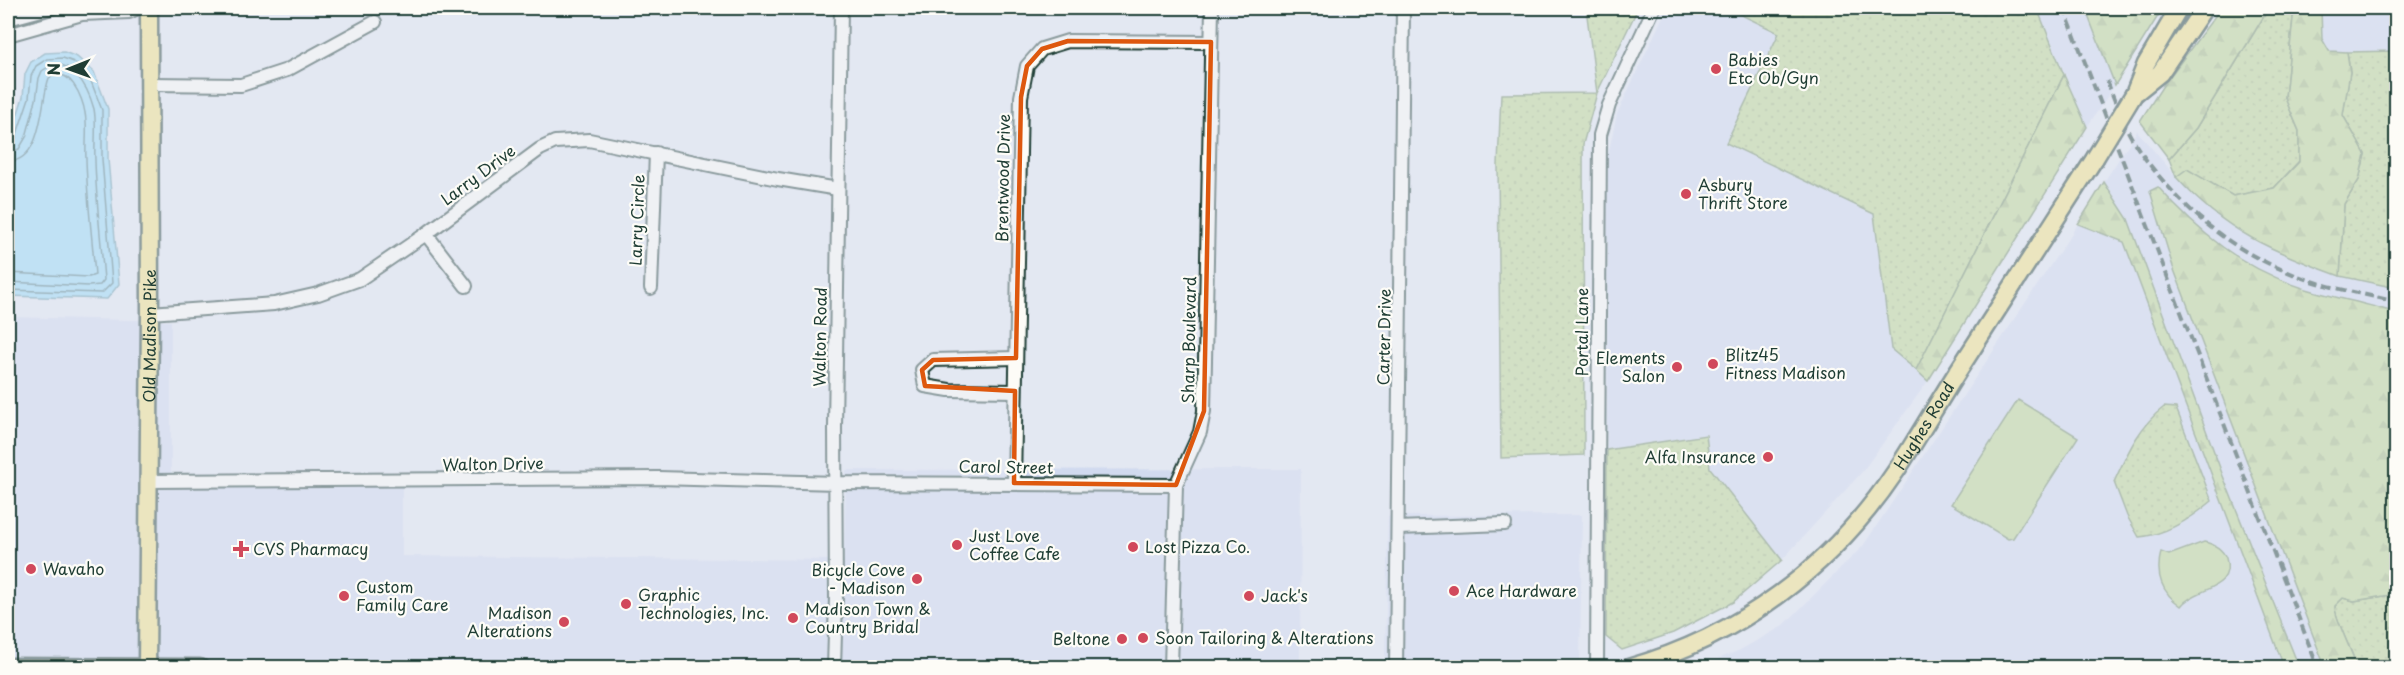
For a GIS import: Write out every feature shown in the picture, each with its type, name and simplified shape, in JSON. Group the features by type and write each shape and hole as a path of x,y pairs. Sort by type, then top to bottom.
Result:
{"main road":[{"name":"Old Madison Pike","path":"147,667 150,481 149,8"},
{"name":"Hughes Road","path":"1628,668 1688,648 1761,609 1794,585 1853,526 1895,472 2095,158 2134,94 2146,64 2179,8"},
{"name":"Hughes Road","path":"2134,94 2160,73 2204,8"},
{"path":"8,668 200,668"}],"street":[{"path":"8,19 49,8"},
{"path":"8,35 82,14 129,12 138,8"},
{"name":"Walton Road","path":"834,668 841,8"},
{"name":"Sharp Boulevard","path":"1171,668 1176,484 1200,432 1204,411 1212,8"},
{"name":"Carter Drive","path":"1396,668 1403,8"},
{"name":"Portal Lane","path":"1597,668 1600,135 1609,105 1654,8"},
{"path":"150,84 241,85 287,70 375,22"},
{"name":"Brentwood Drive","path":"1014,483 1021,97 1027,66 1042,49 1068,41 1210,42"},
{"name":"Larry Drive","path":"150,313 274,304 318,294 360,279 426,234 540,149 555,142 589,140 838,189"},
{"name":"Larry Circle","path":"651,288 656,153"},
{"path":"426,234 466,286"},
{"path":"1016,358 933,360 922,370 925,386 949,390 1016,391"},
{"name":"Walton Drive","path":"150,481 659,478 837,483"},
{"name":"Carol Street","path":"837,483 1176,484"},
{"path":"1398,528 1505,524"}],"highlighted area":[{"path":"1068,41 1211,42 1204,411 1176,485 1014,483 1015,391 925,386 922,370 933,360 1016,358 1021,97 1027,66 1042,49"}],"shaded area":[{"path":"1667,8 1727,8 1779,33 1726,143 1874,214 1891,349 1928,381 1862,472 1782,560 1710,468 1706,435 1607,450 1608,155 1617,114"},
{"path":"2037,8 2085,8 2115,85 2087,127"},
{"path":"2321,8 2396,8 2396,51 2329,51 2322,39"},
{"path":"2137,131 2191,194 2219,218 2255,241 2340,276 2396,288 2396,313 2303,288 2269,275 2227,252 2187,219 2158,187 2150,191 2173,267 2325,667 2299,667 2223,476 2128,219 2104,182"},
{"path":"2078,224 2124,242 2284,667 1696,668 1740,650 1783,626 1863,546"},
{"path":"8,317 171,321 171,486 402,487 402,556 844,560 846,470 1301,469 1300,662 1380,665 1385,659 1388,516 1582,515 1580,667 8,668"}],"green space":[{"path":"1586,8 1638,8 1597,93"},
{"path":"1727,8 2037,8 2064,75 1916,370 1891,349 1874,214 1726,143 1779,33"},
{"path":"2085,8 2163,8 2115,85"},
{"path":"2221,8 2269,8 2196,128 2169,159 2140,121 2162,87"},
{"path":"2269,8 2294,8 2285,98 2299,131 2299,161 2274,188 2233,196 2187,170 2176,177 2169,159 2196,128"},
{"path":"2294,8 2321,8 2322,39 2329,51 2347,52 2350,72 2343,115 2365,154 2359,180 2344,204 2340,276 2293,258 2251,238 2213,212 2176,177 2187,169 2233,196 2274,188 2299,162 2299,131 2285,98"},
{"path":"2396,51 2396,288 2340,276 2344,204 2359,180 2365,154 2343,115 2350,72 2347,52"},
{"path":"2064,75 2087,127 1928,381 1916,370"},
{"path":"1597,93 1583,144 1584,455 1501,458 1498,165 1501,94"},
{"path":"2104,182 2128,219 2223,476 2299,667 2284,667 2124,242 2078,224"},
{"path":"2158,187 2206,234 2260,270 2303,288 2396,313 2396,594 2354,601 2343,598 2335,606 2337,617 2357,667 2325,667 2173,267 2150,191"},
{"path":"2018,400 2078,437 2013,538 2008,539 1951,504"},
{"path":"2164,407 2176,408 2212,501 2178,525 2159,533 2139,537 2127,516 2114,482 2129,451 2147,423"},
{"path":"1706,435 1710,468 1782,560 1733,602 1673,633 1622,650 1606,637 1607,450"},
{"path":"2204,542 2217,547 2226,558 2225,576 2220,583 2195,595 2181,606 2169,595 2162,583 2159,568 2161,552 2169,555"},
{"path":"2396,594 2396,667 2357,667 2337,617 2335,606 2343,598 2354,601"}],"water":[{"path":"64,52 77,57 94,72 108,109 108,159 119,284 107,299 8,296 8,145 23,97 25,74 31,62 45,53"}],"railway":[{"path":"2064,8 2318,668"},
{"path":"2107,81 2134,142 2159,177 2214,230 2250,254 2290,273 2333,287 2396,302"}],"place":[{"name":"Babies Etc Ob/Gyn","path":"1716,69"},
{"name":"Asbury Thrift Store","path":"1686,194"},
{"name":"Blitz45 Fitness Madison","path":"1713,364"},
{"name":"Elements Salon","path":"1677,367"},
{"name":"Alfa Insurance","path":"1768,457"},
{"name":"Just Love Coffee Cafe","path":"957,545"},
{"name":"Lost Pizza Co.","path":"1133,547"},
{"name":"CVS Pharmacy","path":"241,549"},
{"name":"Wavaho","path":"31,569"},
{"name":"Bicycle Cove - Madison","path":"917,579"},
{"name":"Ace Hardware","path":"1454,591"},
{"name":"Custom Family Care","path":"344,596"},
{"name":"Jack's","path":"1249,596"},
{"name":"Graphic Technologies, Inc.","path":"626,604"},
{"name":"Madison Town & Country Bridal","path":"793,618"},
{"name":"Madison Alterations","path":"564,622"},
{"name":"Soon Tailoring & Alterations","path":"1143,638"},
{"name":"Beltone","path":"1122,639"}]}
